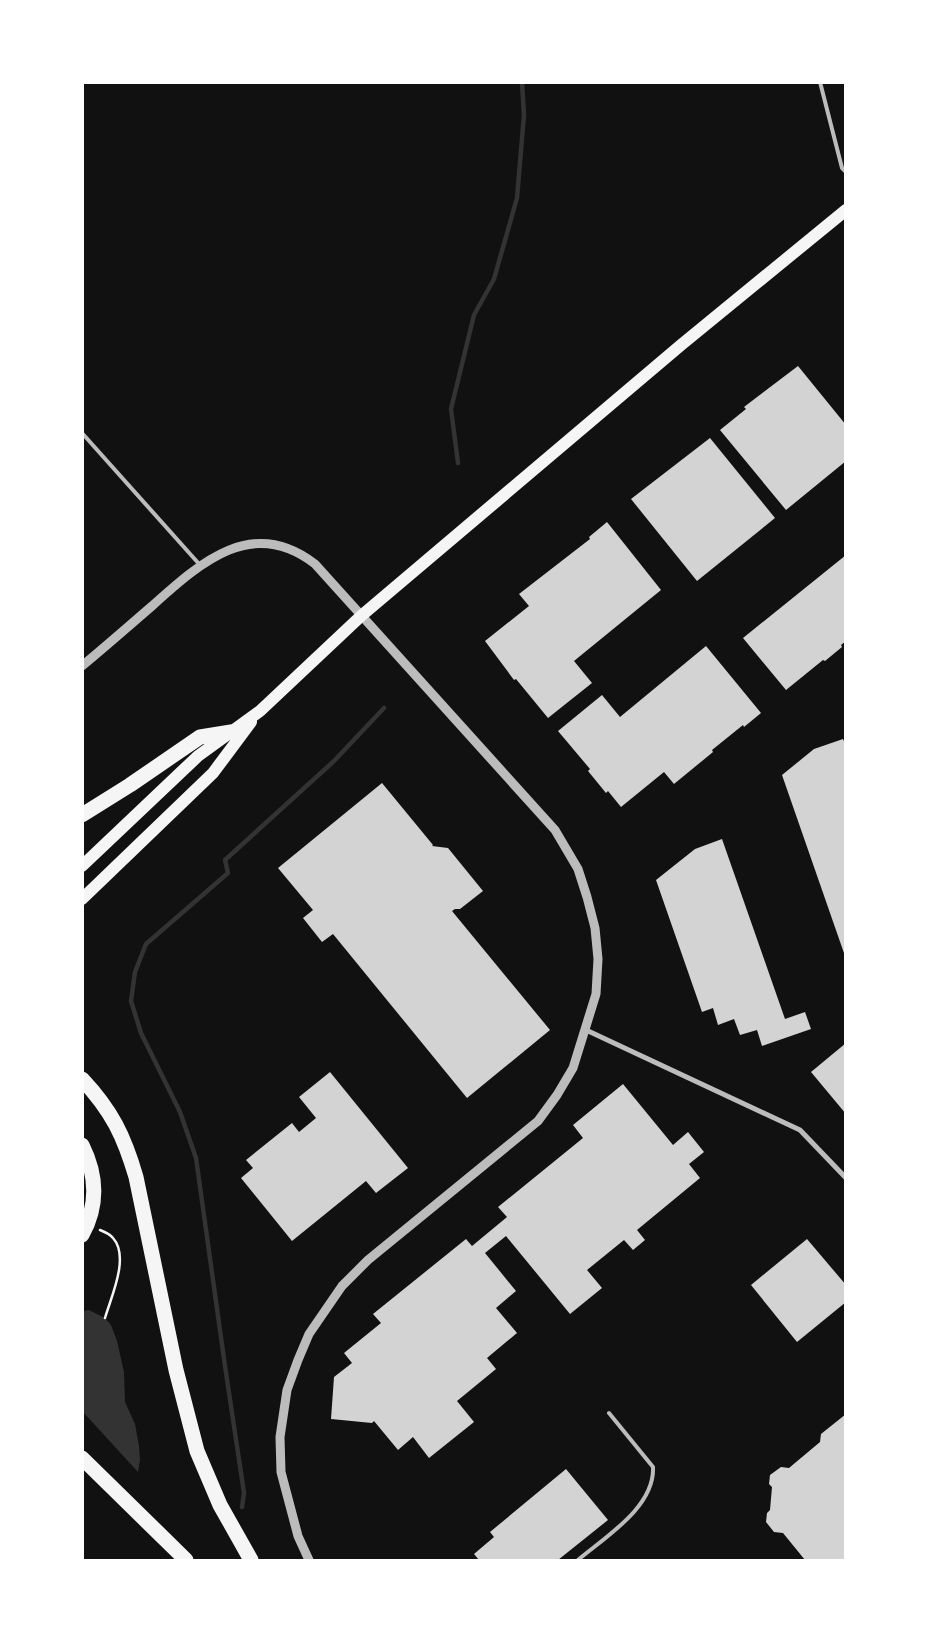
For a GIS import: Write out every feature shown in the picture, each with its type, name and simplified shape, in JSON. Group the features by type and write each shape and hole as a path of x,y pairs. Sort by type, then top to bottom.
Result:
{"highway":[{"path":"82,814 130,785 200,737 231,732"},
{"path":"82,1079 108,1109 118,1125 128,1150 136,1177 176,1370 193,1435 220,1505 251,1560"},
{"path":"82,1145 93,1174 92,1212 85,1229"},
{"path":"82,1458 186,1560"}],"main road":[{"path":"82,866 198,756 260,710 361,616 681,345 846,210"},
{"path":"82,899 213,774 260,710"}],"street":[{"path":"82,666 170,589 200,566 233,548 250,544 268,543 284,546 302,554 315,564 555,830 578,869 595,928 598,960 596,994 573,1068 557,1095 538,1121 368,1260 342,1286 309,1334 288,1390 280,1437 280,1472 298,1536 309,1560"},
{"path":"586,1030 800,1130 846,1178"}],"lane":[{"path":"820,82 842,168 846,172"},
{"path":"82,433 200,566"},
{"path":"578,1560 636,1511 648,1492 654,1477 653,1467 609,1413"}],"path":[{"path":"85,1229 113,1238 120,1250 118,1276 106,1318"}],"shaded area":[{"path":"89,1310 105,1318 111,1325 117,1341 124,1372 125,1402 135,1424 139,1446 140,1460 138,1472 83,1412 83,1311"}],"building":[{"path":"798,366 846,425 846,461 786,510 720,430 746,409 744,407"},
{"path":"710,438 775,518 697,581 631,499"},
{"path":"607,522 661,590 574,661 592,683 548,718 516,679 514,680 485,641 529,606 519,594 590,539 589,537"},
{"path":"846,555 846,641 841,645 842,647 825,661 823,660 786,690 743,638"},
{"path":"706,646 761,713 712,750 713,752 674,784 664,772 621,807 608,791 606,793 588,771 590,769 558,731 602,695 620,717"},
{"path":"843,739 846,746 845,956 782,775 814,749"},
{"path":"382,783 432,846 448,848 483,891 460,909 452,911 550,1030 467,1098 333,934 322,942 303,918 313,910 278,868"},
{"path":"722,839 785,1019 805,1012 811,1029 762,1046 757,1030 740,1035 734,1019 718,1025 713,1008 702,1012 656,880 695,849"},
{"path":"846,1043 846,1114 811,1072"},
{"path":"330,1072 408,1168 376,1193 366,1181 292,1241 241,1178 253,1168 246,1160 292,1123 299,1132 316,1118 299,1097"},
{"path":"623,1084 673,1145 688,1132 704,1152 689,1164 700,1178 637,1230 645,1240 633,1250 624,1240 587,1270 602,1288 570,1314 506,1236 485,1253 516,1291 496,1308 517,1333 487,1358 496,1369 457,1401 474,1422 429,1458 413,1437 398,1450 374,1421 372,1423 331,1419 334,1377 352,1363 344,1353 381,1323 373,1314 466,1239 472,1246 507,1217 498,1207 583,1138 573,1125"},
{"path":"807,1239 846,1285 846,1302 797,1342 751,1285"},
{"path":"846,1414 846,1560 805,1560 783,1533 774,1532 766,1522 767,1513 770,1510 772,1487 769,1484 770,1475 781,1467 789,1468 820,1442 821,1434"},
{"path":"566,1469 608,1520 558,1560 479,1560 474,1554 494,1537 490,1532"}],"waterway":[{"path":"458,463 451,409 474,315 494,279 517,198 524,115 522,82"},
{"path":"242,1507 244,1493 196,1158 180,1112 141,1033 131,1001 135,972 146,944 228,873 225,860 334,761 384,708"}]}
